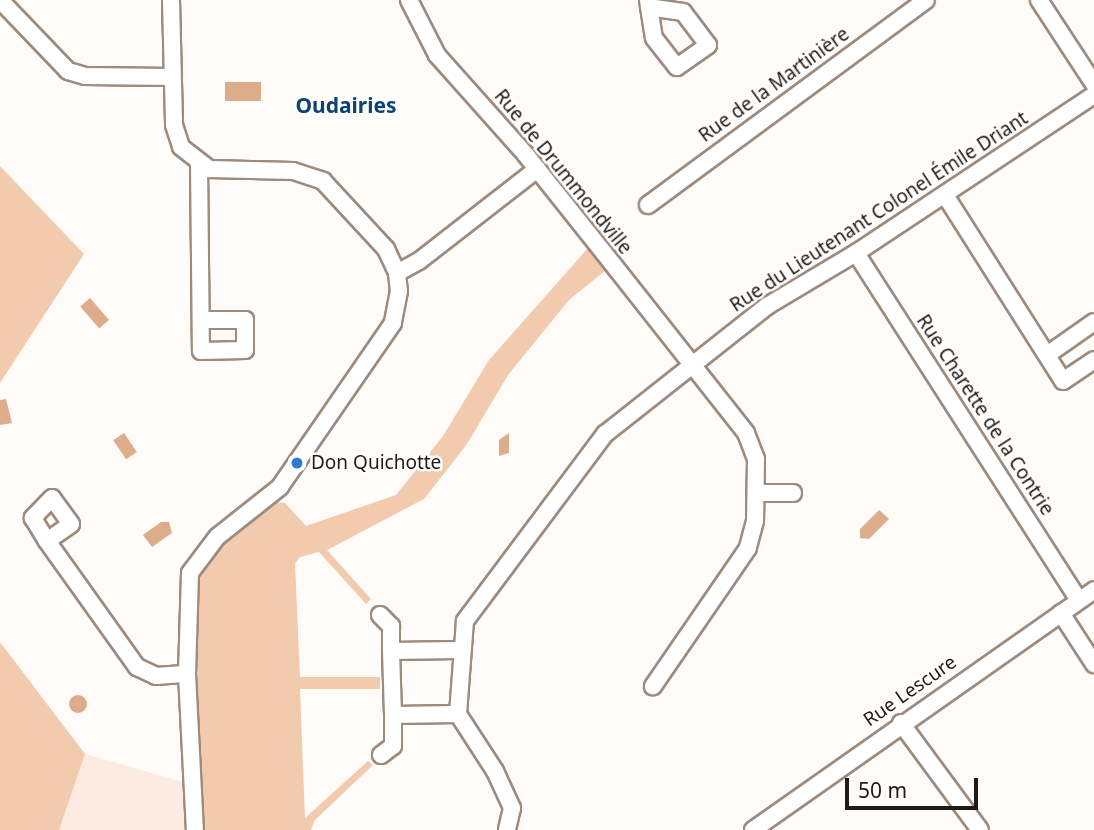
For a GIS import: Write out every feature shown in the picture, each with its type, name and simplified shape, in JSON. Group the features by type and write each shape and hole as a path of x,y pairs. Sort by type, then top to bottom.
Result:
{"street":[{"path":"0,0 68,71 85,76 172,77"},
{"path":"171,0 174,125 181,148 209,169 293,171 323,181 386,249 397,273 393,323 281,487 198,557 188,593 187,674 195,830"},
{"name":"Rue de Drummondville","path":"409,0 437,55 537,169 691,367 746,433 756,459 756,493 748,548 653,686"},
{"name":"Rue de la Martinière","path":"648,205 926,0"},
{"path":"1039,0 1094,84"},
{"name":"Rue du Lieutenant Colonel Émile Driant","path":"460,650 461,632 605,434 767,306 856,253 1094,95"},
{"path":"199,164 201,320"},
{"path":"397,273 537,169"},
{"path":"945,195 1063,381 1094,359"},
{"name":"Rue Charette de la Contrie","path":"856,253 1079,600"},
{"path":"1047,355 1094,322"},
{"path":"756,493 793,493"},
{"path":"47,541 137,667 156,676 187,674"},
{"name":"Rue Lescure","path":"753,830 901,723 1094,590"},
{"path":"1061,613 1094,664"},
{"path":"380,615 391,626 393,715 393,746 381,755"},
{"path":"391,651 460,650 458,714 512,808 507,830"},
{"path":"393,715 458,714"},
{"path":"901,723 980,830"}],"shaded area":[{"path":"225,82 261,82 261,101 225,101"},
{"path":"0,166 84,254 0,383"},
{"path":"588,248 606,270 569,300 508,375 467,444 424,499 327,550 371,599 366,604 319,552 300,557 295,564 300,677 380,677 380,689 300,689 305,818 368,761 373,765 315,820 311,830 202,830 195,590 205,566 230,539 276,502 285,503 306,526 396,495 443,436 489,360"},
{"path":"90,298 109,320 99,328 80,307"},
{"path":"6,399 12,423 0,425 0,400"},
{"path":"124,433 137,452 126,459 113,440"},
{"path":"509,433 509,453 499,456 499,440"},
{"path":"879,510 889,519 869,539 860,538 860,529"},
{"path":"161,522 169,522 172,533 152,547 143,535"},
{"path":"0,642 85,754 59,830 0,830"},
{"path":"78,695 84,698 87,704 84,710 78,713 72,710 69,704 72,698"},
{"path":"85,754 187,783 189,830 59,830"}],"place":[{"name":"Don Quichotte","path":"297,463"}],"district":[{"name":"Oudairies","path":"346,105"}]}
